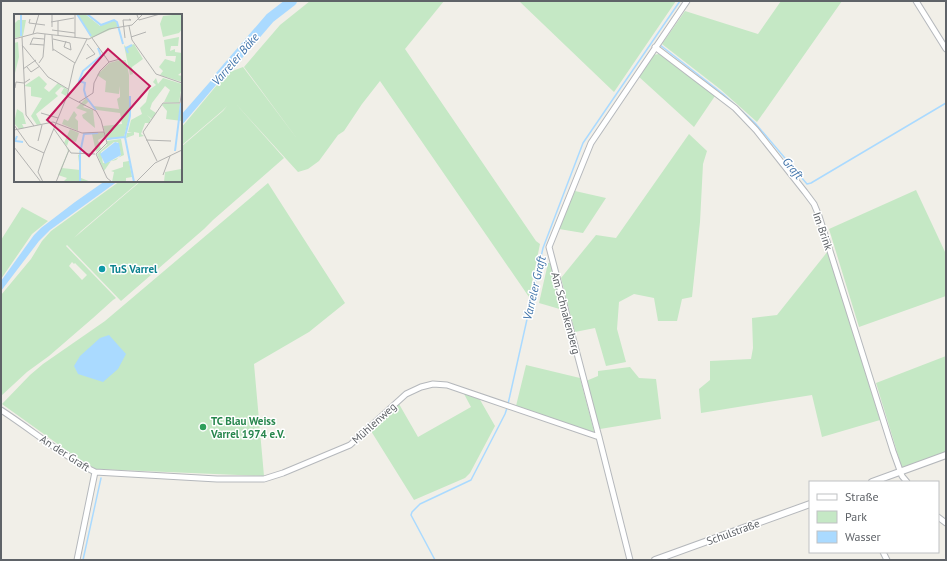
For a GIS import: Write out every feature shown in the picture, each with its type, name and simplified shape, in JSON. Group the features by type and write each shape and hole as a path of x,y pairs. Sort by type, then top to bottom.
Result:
{"street":[{"name":"Am Schnakenberg","path":"630,560 549,247 591,143 686,1"},
{"path":"916,1 946,49"},
{"name":"Im Brink","path":"655,47 735,108 756,130 814,204 893,451 900,472 906,481"},
{"name":"Mühlenweg","path":"95,472 217,479 264,479 283,473 350,445 406,394 421,387 433,384 447,385 599,437"},
{"name":"An der Graft","path":"1,410 78,463 95,472 77,560"},
{"path":"875,481 946,456"},
{"name":"Schulstraße","path":"655,560 809,504"}],"green space":[{"path":"310,1 444,1 405,49 536,241 540,244 529,297 380,81 344,131 338,135 319,161 308,169 298,172 235,103 284,158 121,301 67,245 66,246 116,298 49,356 27,372 1,396 1,295 31,259 42,241 51,231 119,182 139,182 74,238 140,182 182,182 182,146 227,106 182,145 182,127 227,73 243,67 298,140 244,67 280,25","holes":["72,262 74,264 75,263 87,275 82,280 69,266"]},
{"path":"519,1 676,1 614,92"},
{"path":"781,1 842,1 757,122 720,89 662,44 685,11 758,34"},
{"path":"659,54 715,96 694,127 638,76 652,55"},
{"path":"689,134 707,151 703,164 700,222 692,297 682,299 677,321 658,321 654,298 634,294 619,302 617,329 626,362 606,366 595,328 575,332 561,278 596,235 616,238"},
{"path":"268,183 345,303 309,332 254,364 264,476 96,469 80,460 2,404 30,375 43,364 105,321"},
{"path":"916,190 946,254 946,296 859,327 829,229"},
{"path":"575,191 606,198 583,233 559,229"},
{"path":"22,207 48,221 32,234 1,279 1,240"},
{"path":"828,251 880,420 822,437 812,395 701,413 699,389 710,380 710,361 751,359 753,348 752,318 777,315"},
{"path":"548,263 551,263 563,310 539,303"},
{"path":"946,356 946,452 902,468 876,383"},
{"path":"526,365 580,378 595,435 516,406"},
{"path":"630,367 639,378 656,379 661,419 600,429 586,381 598,376 598,371"},
{"path":"463,392 479,398 495,426 470,473 465,478 414,500 371,431 399,404 418,437 471,407"}],"water":[{"path":"228,67 227,72 182,125 182,114 222,68"},
{"path":"104,182 117,182 50,230 39,241 1,291 1,281 34,235 75,202"},
{"path":"109,335 126,354 118,369 103,382 78,374 74,366 80,356 100,338"}],"waterway":[{"name":"Varreler Bäke","path":"220,76 270,18 292,1"},
{"name":"Varreler Graft","path":"508,404 543,248 583,143 680,1"},
{"name":"Graft","path":"660,45 723,94 755,123 807,184 946,103"},
{"name":"Varreler Graft","path":"435,560 411,515 412,512 420,504 471,480 507,408"},
{"path":"83,560 101,478"}],"place":[{"name":"TuS Varrel","path":"102,269"},
{"name":"TC Blau Weiss Varrel 1974 e.V.","path":"203,427"}]}
